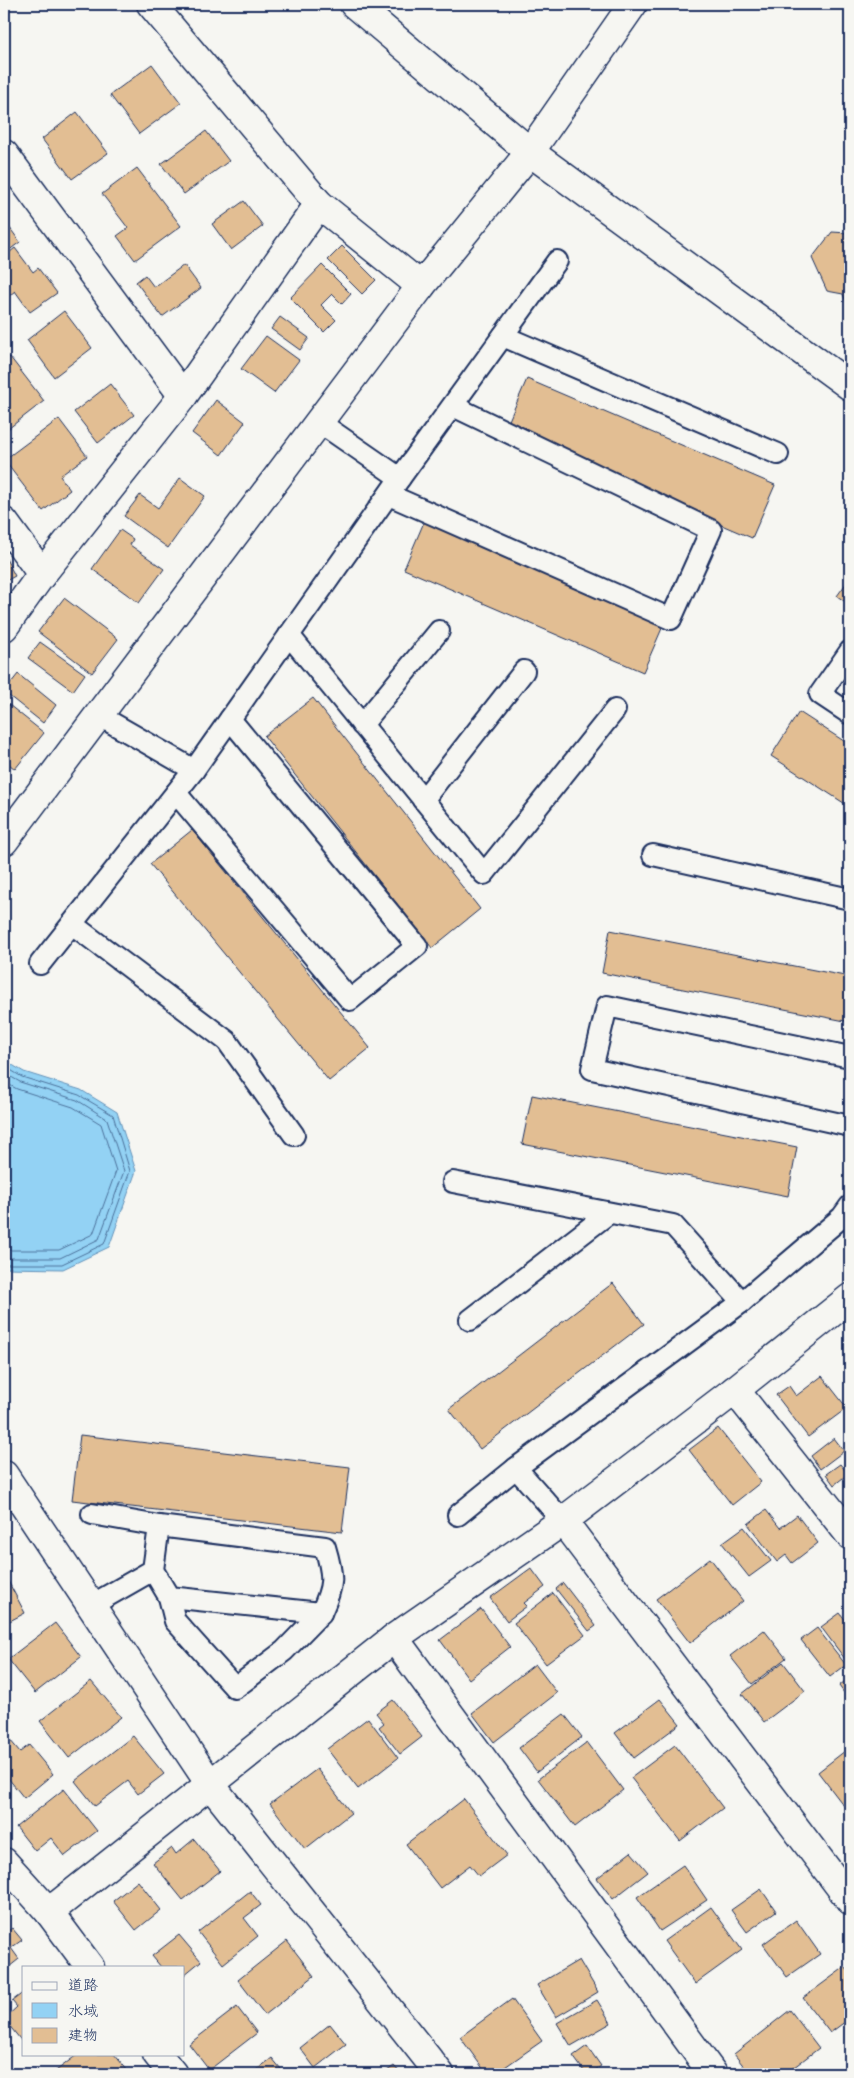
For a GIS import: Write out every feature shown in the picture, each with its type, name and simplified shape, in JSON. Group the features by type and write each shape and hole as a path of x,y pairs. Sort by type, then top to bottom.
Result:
{"street":[{"path":"151,4 319,204 421,286"},
{"path":"354,4 530,152 850,386"},
{"path":"4,841 421,286 530,152 633,4"},
{"path":"4,154 183,396"},
{"path":"4,627 42,574 183,396 319,204"},
{"path":"4,522 42,574"},
{"path":"48,1912 394,1638 563,1521 735,1390 850,1298"},
{"path":"735,1390 850,1535"},
{"path":"4,1475 210,1784 440,2074"},
{"path":"563,1521 850,1900"},
{"path":"394,1638 712,2074"},
{"path":"4,1862 48,1912 89,1966"},
{"path":"159,2056 173,2074"}],"lane":[{"path":"40,964 194,770 400,478 557,261"},
{"path":"503,336 778,454"},
{"path":"388,495 670,619 711,530 453,406"},
{"path":"319,422 400,478"},
{"path":"362,725 439,631"},
{"path":"289,635 484,874 615,710"},
{"path":"850,651 820,694 850,714"},
{"path":"423,800 524,671"},
{"path":"98,716 194,770"},
{"path":"176,793 350,1000 417,946 230,719"},
{"path":"653,855 850,899"},
{"path":"72,924 227,1041 294,1135"},
{"path":"850,1057 607,1006 592,1070 850,1126"},
{"path":"453,1182 673,1225 742,1302"},
{"path":"458,1515 516,1468 742,1302 842,1217 850,1206"},
{"path":"470,1320 609,1213"},
{"path":"516,1468 563,1521"},
{"path":"92,1514 159,1526 325,1547 331,1567 331,1591 321,1613 284,1652 235,1688 175,1621 170,1597 153,1570 159,1526"},
{"path":"90,1606 153,1570"},
{"path":"170,1597 321,1613"}],"water":[{"path":"4,1060 24,1072 81,1090 117,1112 136,1171 109,1247 63,1269 4,1268"}],"building":[{"path":"152,64 181,103 139,134 110,95"},
{"path":"77,112 108,153 72,179 42,139"},
{"path":"206,131 229,161 184,194 161,164"},
{"path":"137,168 181,226 135,260 117,236 128,228 102,194"},
{"path":"244,201 263,226 231,250 212,224"},
{"path":"4,220 20,242 4,254"},
{"path":"832,232 848,233 850,238 850,307 848,307 843,294 827,291 812,258"},
{"path":"342,246 376,280 362,294 328,260"},
{"path":"15,248 33,272 38,268 57,293 30,312 15,291 4,300 4,257"},
{"path":"184,265 201,288 162,317 136,282 145,275 154,287"},
{"path":"322,265 351,294 342,304 332,294 321,305 336,320 324,332 290,298"},
{"path":"64,311 92,348 54,377 27,340"},
{"path":"280,317 309,338 300,350 271,329"},
{"path":"266,336 299,360 274,393 241,369"},
{"path":"10,357 44,401 4,432 4,361"},
{"path":"527,379 775,485 752,538 504,432"},
{"path":"110,384 134,415 98,443 74,412"},
{"path":"216,400 245,422 221,455 192,433"},
{"path":"59,419 87,456 60,476 70,490 43,511 4,460"},
{"path":"180,478 205,496 168,548 124,516 140,495 158,508"},
{"path":"424,522 663,626 643,672 404,569"},
{"path":"120,530 133,539 130,545 164,569 139,603 92,569"},
{"path":"4,555 15,576 4,582"},
{"path":"850,578 850,605 837,596"},
{"path":"64,598 118,639 92,673 38,632"},
{"path":"40,642 85,674 73,691 28,658"},
{"path":"18,674 56,705 43,723 4,692"},
{"path":"313,698 480,909 432,948 264,736"},
{"path":"4,701 44,733 15,769 4,760"},
{"path":"799,712 850,745 850,807 771,756"},
{"path":"192,830 370,1048 329,1081 150,864"},
{"path":"610,930 850,977 850,1022 602,973"},
{"path":"532,1095 797,1147 788,1196 522,1144"},
{"path":"613,1283 644,1324 480,1449 449,1409"},
{"path":"822,1376 847,1408 808,1437 776,1395 789,1386 796,1396"},
{"path":"718,1428 761,1482 732,1505 689,1450"},
{"path":"80,1435 350,1467 342,1532 72,1500"},
{"path":"834,1438 844,1451 820,1469 811,1456"},
{"path":"840,1464 848,1474 834,1485 826,1474"},
{"path":"766,1510 780,1528 797,1515 818,1543 792,1563 786,1555 777,1562 748,1524"},
{"path":"744,1527 771,1561 749,1577 722,1543"},
{"path":"710,1558 743,1601 690,1643 656,1599"},
{"path":"531,1568 545,1587 524,1603 527,1606 507,1621 490,1598"},
{"path":"8,1581 25,1613 4,1624 4,1583"},
{"path":"563,1583 596,1626 589,1631 556,1589"},
{"path":"553,1593 585,1635 546,1664 514,1623"},
{"path":"481,1609 510,1647 469,1679 440,1640"},
{"path":"840,1613 850,1626 850,1662 848,1663 821,1627"},
{"path":"55,1623 81,1657 35,1693 8,1659"},
{"path":"817,1628 846,1665 830,1677 801,1640"},
{"path":"764,1630 786,1658 752,1684 730,1656"},
{"path":"783,1662 805,1691 764,1722 742,1694"},
{"path":"535,1664 557,1693 494,1742 472,1713"},
{"path":"850,1677 850,1701 839,1686"},
{"path":"91,1681 121,1717 69,1758 40,1721"},
{"path":"660,1699 680,1724 634,1758 615,1733"},
{"path":"393,1700 422,1737 400,1754 379,1727 384,1723 376,1713"},
{"path":"564,1714 582,1737 537,1772 519,1748"},
{"path":"368,1718 398,1758 358,1789 327,1749"},
{"path":"133,1736 164,1774 138,1794 128,1781 95,1806 75,1781"},
{"path":"10,1740 20,1752 29,1745 53,1774 24,1798 4,1773 4,1745"},
{"path":"587,1742 623,1790 575,1827 538,1779"},
{"path":"675,1745 723,1808 680,1841 631,1778"},
{"path":"850,1747 850,1801 844,1806 818,1772"},
{"path":"317,1769 351,1813 305,1849 270,1804"},
{"path":"64,1789 97,1831 65,1856 51,1838 35,1851 16,1827"},
{"path":"464,1799 507,1855 479,1876 470,1865 440,1888 406,1844"},
{"path":"194,1839 220,1871 183,1900 153,1863 172,1848 176,1854"},
{"path":"631,1852 648,1872 613,1899 597,1878"},
{"path":"683,1865 707,1900 660,1931 637,1897"},
{"path":"138,1881 161,1910 136,1930 113,1901"},
{"path":"761,1889 776,1911 747,1932 731,1910"},
{"path":"250,1891 261,1905 244,1918 258,1936 223,1964 198,1932"},
{"path":"711,1907 742,1950 695,1984 664,1941"},
{"path":"796,1920 820,1954 787,1977 763,1944"},
{"path":"12,1928 22,1940 11,1948 19,1959 4,1971 4,1934"},
{"path":"179,1935 201,1961 185,1974 185,1966 160,1966 152,1956"},
{"path":"287,1941 314,1976 265,2015 238,1980"},
{"path":"579,1960 598,1992 556,2017 537,1985"},
{"path":"845,1967 850,1973 850,2018 830,2033 803,1998"},
{"path":"22,1994 22,2042 4,2019 17,2007 12,2001"},
{"path":"512,1999 542,2041 495,2074 487,2074 460,2037"},
{"path":"597,2000 611,2023 571,2046 557,2023"},
{"path":"237,2007 257,2033 209,2070 189,2044"},
{"path":"790,2010 819,2048 785,2074 750,2074 734,2054"},
{"path":"330,2024 346,2044 315,2068 300,2048"},
{"path":"587,2046 601,2066 589,2074 586,2074 573,2056"},
{"path":"75,2056 116,2056 128,2071 124,2074 52,2074"},
{"path":"272,2058 285,2074 251,2074"},
{"path":"394,2066 401,2074 383,2074"}]}
